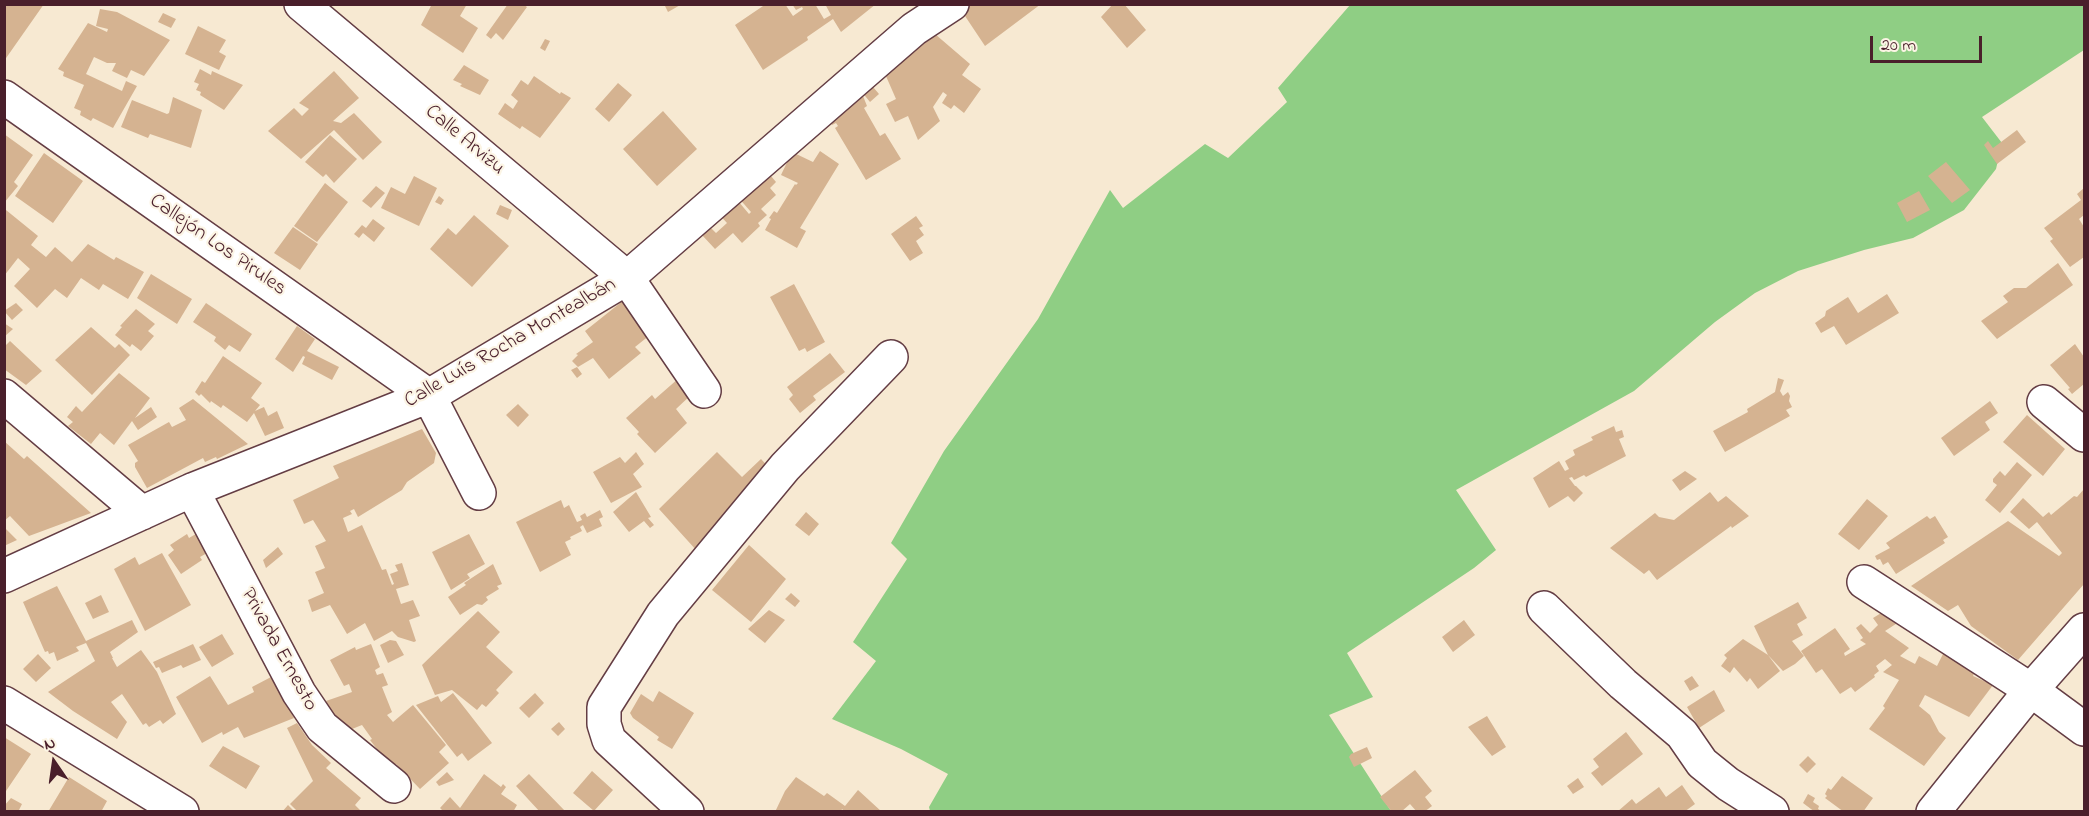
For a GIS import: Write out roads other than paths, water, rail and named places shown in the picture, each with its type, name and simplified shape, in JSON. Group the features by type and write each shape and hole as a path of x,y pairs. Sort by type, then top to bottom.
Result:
{"street":[{"name":"Calle Arvizu","path":"301,4 627,278 704,391"},
{"name":"Calle Luís Rocha Montealbán","path":"4,576 192,490 429,396 627,278 914,29 952,4"},
{"name":"Callejón Los Pirules","path":"4,97 429,396"},
{"path":"687,812 609,740 604,724 604,707 671,605 785,467 891,357"},
{"path":"4,396 142,513"},
{"path":"429,396 478,493"},
{"path":"2044,402 2085,435"},
{"name":"Privada Ernesto","path":"192,490 299,693 316,719 322,727 394,786"},
{"path":"1864,582 2031,690 2085,729"},
{"path":"1544,608 1623,684 1682,734 1702,763 1728,784 1772,812"},
{"path":"1933,812 2031,690 2085,630"},
{"path":"4,703 182,812"}]}
